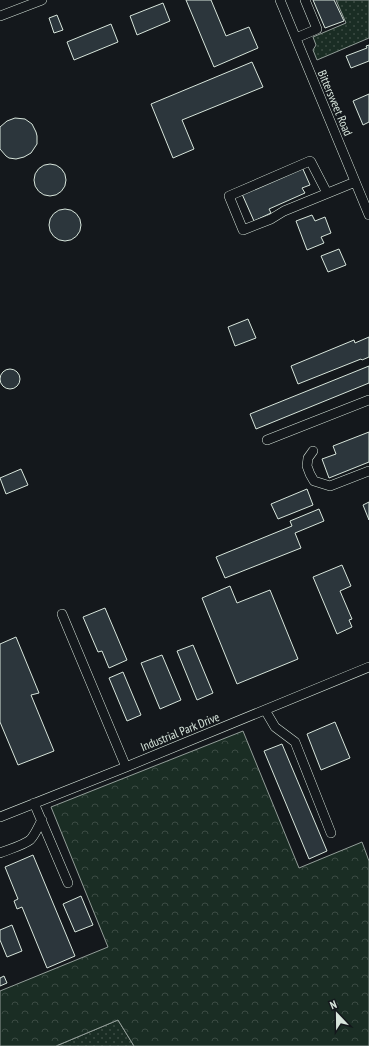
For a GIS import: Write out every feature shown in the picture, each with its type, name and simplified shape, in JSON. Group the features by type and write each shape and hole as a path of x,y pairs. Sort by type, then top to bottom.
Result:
{"street":[{"path":"0,16 42,0"},
{"name":"Bittersweet Road","path":"280,0 369,215"},
{"path":"296,38 317,29 305,0"},
{"path":"327,193 310,161 229,196 243,230 272,219 284,211 355,182"},
{"path":"268,440 369,400"},
{"path":"312,451 308,458 307,466 314,481 330,486 369,471"},
{"path":"62,614 126,767"},
{"name":"Industrial Park Drive","path":"0,817 368,669"},
{"path":"265,710 275,728 295,742 331,833"},
{"path":"34,803 68,883"},
{"path":"0,853 29,840 42,820"}],"green space":[{"path":"336,0 369,0 369,38 317,60 313,50 316,45 313,37 346,23"},
{"path":"243,731 299,868 362,842 369,861 369,1046 134,1046 118,1020 56,1046 0,1046 0,991 108,947 51,807"},
{"path":"118,1020 134,1046 56,1046"}],"building":[{"path":"186,0 211,0 226,36 249,27 258,48 214,67"},
{"path":"313,0 334,0 344,21 325,28"},
{"path":"163,3 170,21 137,35 130,16"},
{"path":"57,15 63,30 54,33 49,18"},
{"path":"111,24 118,42 74,60 67,42"},
{"path":"369,45 369,61 351,68 346,56 367,48 366,46"},
{"path":"252,62 263,87 182,120 194,149 173,158 151,104"},
{"path":"369,94 369,122 363,125 353,101"},
{"path":"15,118 25,119 32,124 37,136 37,144 31,153 16,159 9,158 0,149 0,127 7,121"},
{"path":"47,164 53,164 63,171 66,180 65,186 59,193 53,196 47,196 37,189 34,183 34,177 41,167"},
{"path":"302,167 310,185 302,188 305,193 269,209 271,213 254,221 242,194"},
{"path":"62,209 68,209 78,216 81,225 80,231 74,238 68,241 62,241 52,234 49,228 49,222 56,212"},
{"path":"312,215 315,221 325,217 331,233 321,237 324,243 307,250 296,221"},
{"path":"339,249 346,265 328,272 321,256"},
{"path":"248,319 256,338 235,346 228,327"},
{"path":"369,337 369,357 298,384 291,366 354,340 355,343"},
{"path":"369,366 369,383 256,429 250,414"},
{"path":"10,369 17,372 20,379 17,386 10,389 3,386 0,379 3,372"},
{"path":"369,432 369,462 329,478 322,459 336,454 333,446"},
{"path":"21,469 28,485 6,494 0,478"},
{"path":"307,489 313,505 278,519 271,504"},
{"path":"369,502 369,520 363,505"},
{"path":"319,509 324,521 295,533 301,548 225,578 216,557 292,526 290,521"},
{"path":"342,565 351,586 340,591 352,619 349,620 352,627 337,634 313,577"},
{"path":"230,586 237,603 270,590 298,659 237,684 202,598"},
{"path":"105,608 127,660 109,668 102,651 98,652 83,617"},
{"path":"16,637 39,693 31,695 54,751 18,765 0,722 0,644"},
{"path":"193,645 213,693 197,700 177,651"},
{"path":"162,655 181,700 160,709 141,663"},
{"path":"123,672 141,715 127,721 109,678"},
{"path":"335,722 350,758 321,770 307,734"},
{"path":"282,744 327,851 309,859 264,751"},
{"path":"33,855 75,956 47,968 22,907 17,909 14,901 18,899 5,867"},
{"path":"81,896 93,925 75,932 63,904"},
{"path":"12,925 22,951 7,957 0,940 0,930"},
{"path":"4,976 7,983 0,986 0,978"}]}
